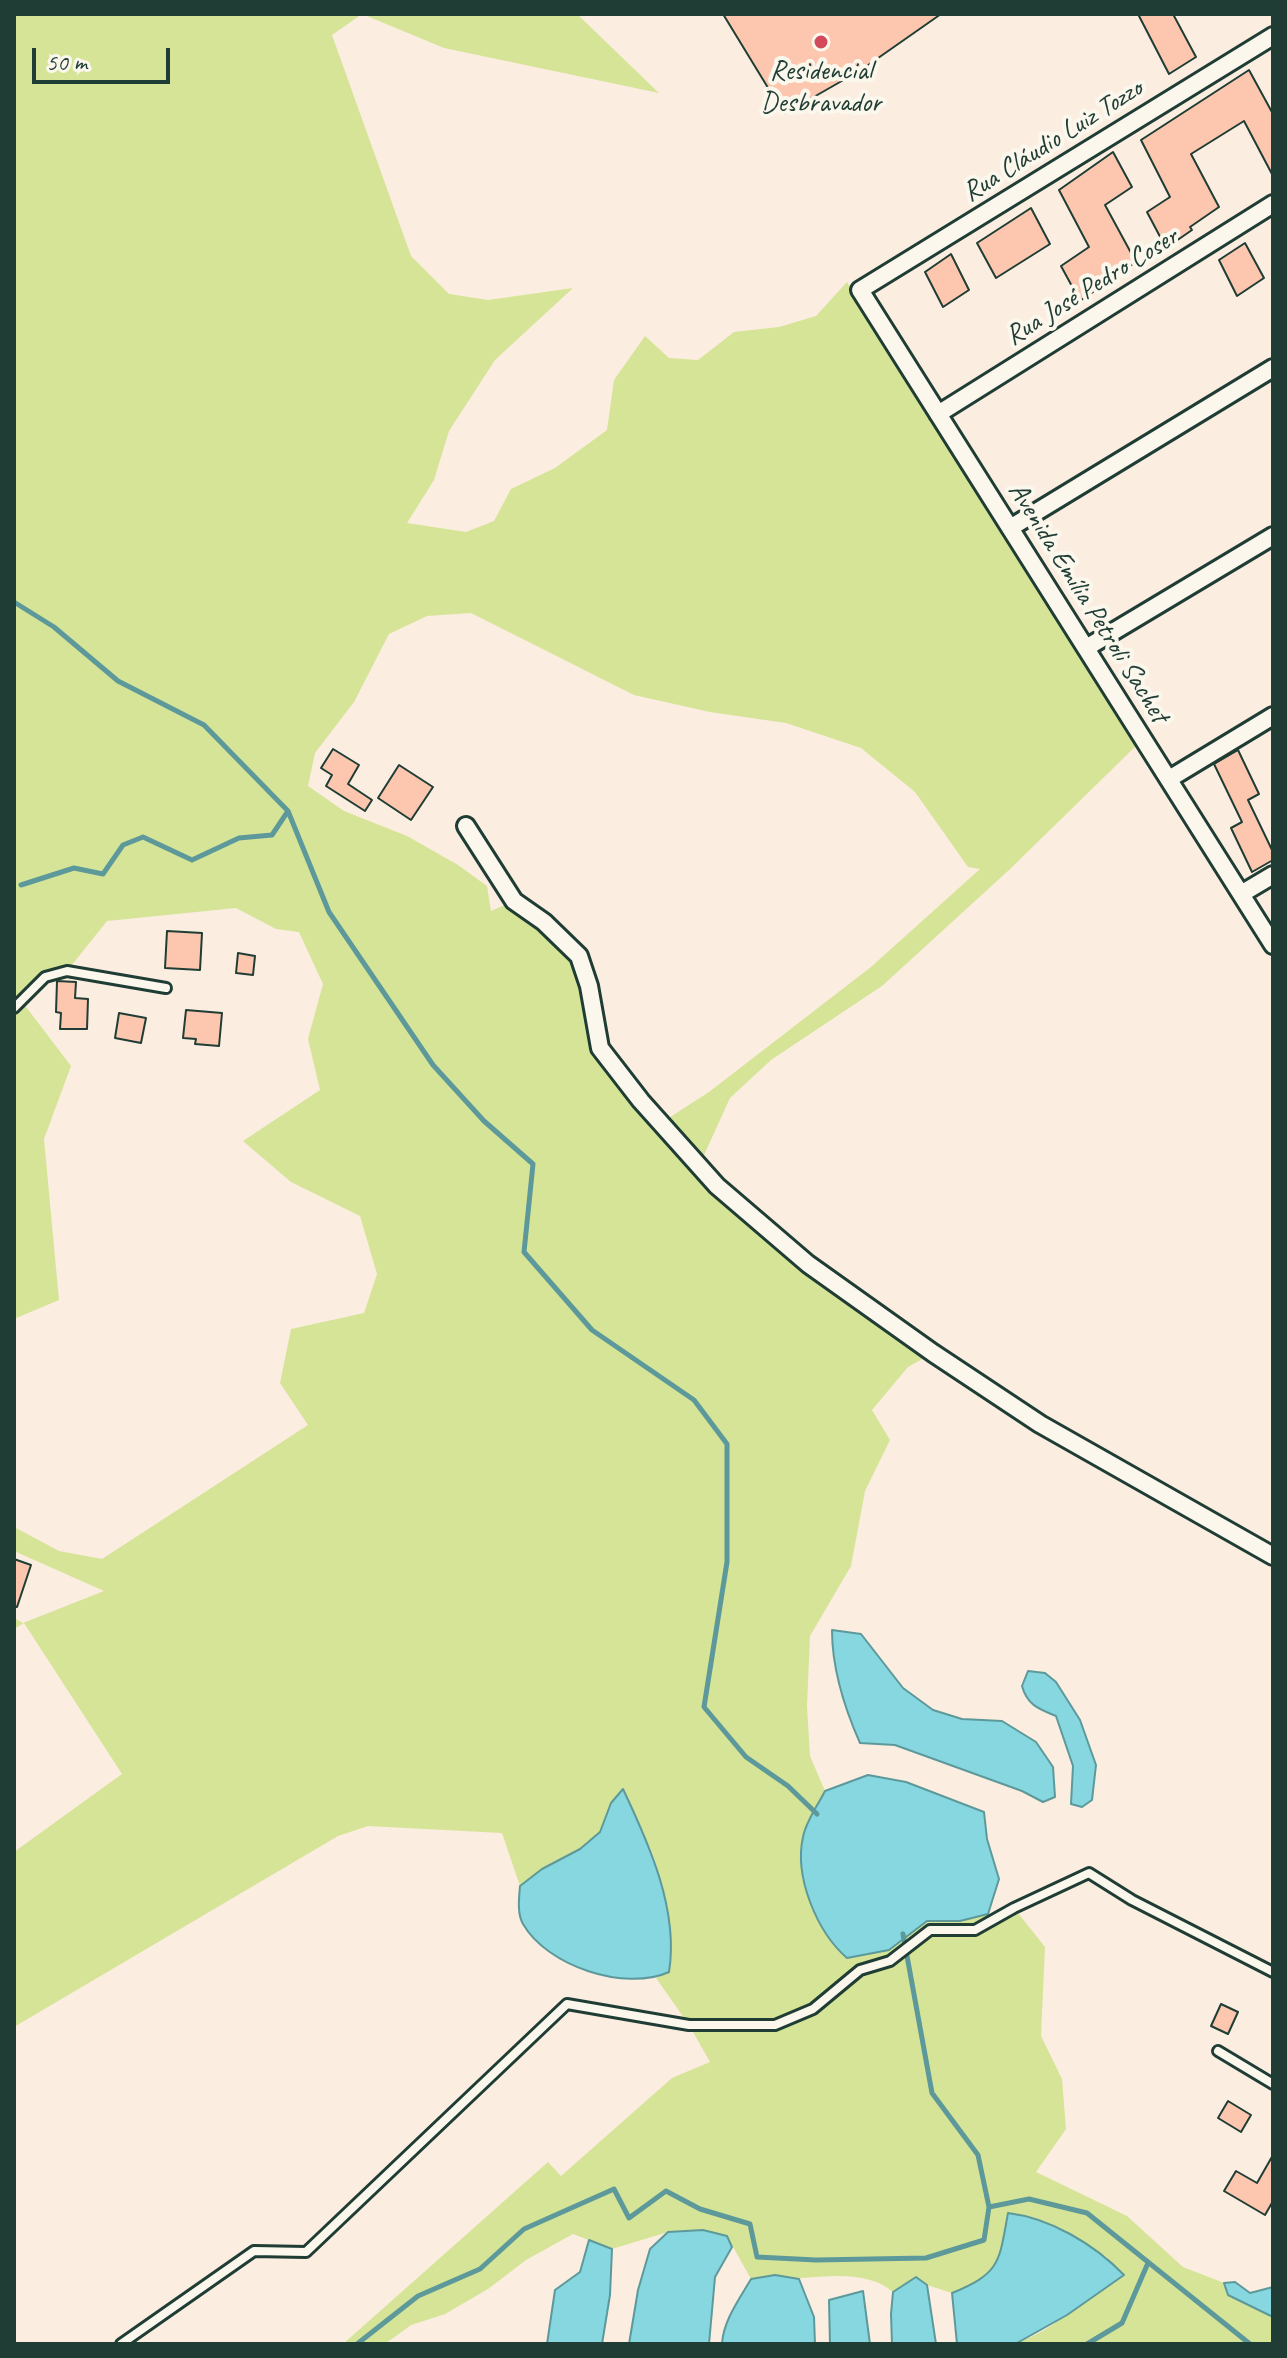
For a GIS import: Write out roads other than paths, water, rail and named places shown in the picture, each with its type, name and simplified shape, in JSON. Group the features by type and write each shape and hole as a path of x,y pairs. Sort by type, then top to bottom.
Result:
{"street":[{"name":"Rua Cláudio Luiz Tozzo","path":"860,290 1273,36"},
{"name":"Rua José Pedro Coser","path":"938,414 1273,204"},
{"name":"Avenida Emília Petroli Sachet","path":"860,290 1273,945"},
{"path":"1010,528 1273,368"},
{"path":"1086,648 1273,536"},
{"path":"1169,779 1273,716"},
{"path":"466,826 514,901 544,922 579,956 589,986 600,1048 641,1101 717,1186 808,1264 1026,1415 1273,1556"},
{"path":"1241,894 1273,875"}],"lane":[{"path":"14,1008 45,977 67,971 166,988"},
{"path":"121,2344 254,2251 306,2252 567,2004 689,2025 775,2025 813,2009 860,1970 890,1961 930,1930 975,1930 1089,1873 1132,1900 1273,1972"},
{"path":"1218,2051 1273,2084"}],"water":[{"path":"832,1630 861,1634 903,1688 933,1710 962,1719 1002,1721 1036,1742 1053,1767 1055,1797 1043,1802 1022,1791 895,1745 860,1743 840,1688"},
{"path":"1028,1671 1045,1673 1056,1682 1080,1720 1096,1765 1092,1800 1082,1807 1071,1804 1073,1766 1056,1716 1034,1706 1024,1692 1022,1686"},
{"path":"868,1775 906,1782 984,1812 987,1839 999,1879 988,1914 960,1921 927,1921 889,1950 847,1958 826,1934 810,1903 801,1853 807,1825 825,1791"},
{"path":"623,1789 660,1878 670,1925 669,1972 631,1979 588,1971 550,1952 534,1939 523,1924 519,1906 520,1886 542,1869 580,1849 600,1832 611,1803"},
{"path":"1008,2213 1040,2220 1070,2234 1099,2253 1124,2275 1067,2315 1017,2343 957,2344 952,2293 980,2279 995,2264"},
{"path":"703,2230 727,2236 732,2247 715,2277 709,2344 629,2344 638,2290 650,2249 668,2232"},
{"path":"589,2240 612,2249 610,2295 602,2344 547,2344 555,2290 580,2272"},
{"path":"775,2275 799,2279 814,2317 815,2344 722,2344 729,2318 751,2279"},
{"path":"916,2277 927,2285 936,2344 892,2344 893,2292"},
{"path":"1235,2282 1250,2293 1273,2287 1273,2317 1228,2295 1224,2283"},
{"path":"863,2291 870,2344 830,2344 829,2300"}],"waterway":[{"path":"14,602 54,627 118,681 204,725 288,811 329,912 433,1065 484,1121 533,1164 524,1252 592,1330 694,1400 727,1444 727,1562 704,1707 746,1757 788,1786 817,1814"},
{"path":"21,885 74,868 103,874 123,845 143,837 192,860 239,838 272,835 288,811"},
{"path":"903,1934 932,2093 978,2155 989,2207"},
{"path":"357,2344 418,2296 480,2269 524,2229 614,2189 629,2218 666,2191 700,2209 750,2224 757,2257 816,2260 926,2258 984,2240 989,2207 1029,2199 1087,2213 1250,2344"},
{"path":"1087,2344 1122,2323 1148,2263"}],"place":[{"name":"Residencial Desbravador","path":"821,42"}]}
